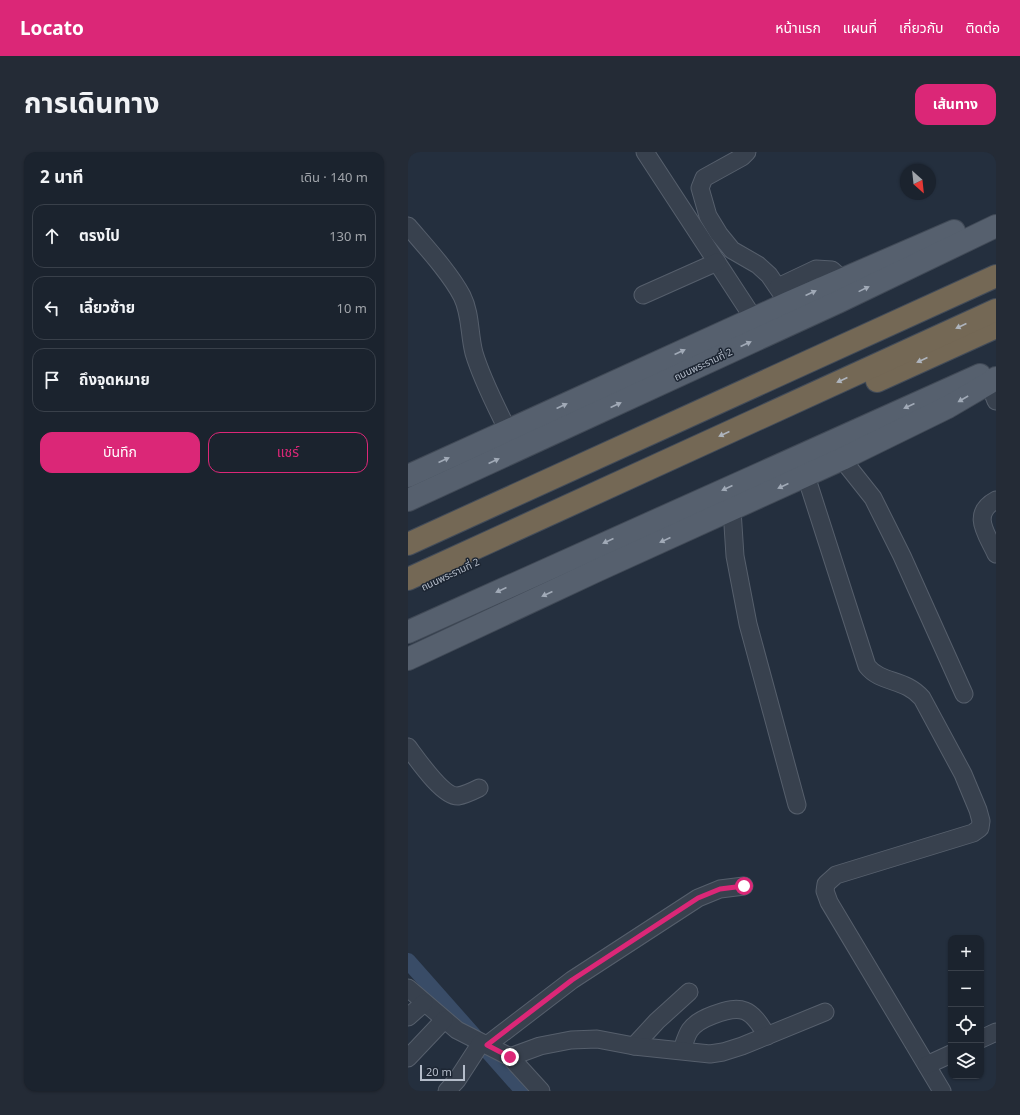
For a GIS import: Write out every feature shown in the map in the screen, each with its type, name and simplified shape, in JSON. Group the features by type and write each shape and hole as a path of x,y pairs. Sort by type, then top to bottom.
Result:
{"highway":[{"path":"408,539 996,271"},
{"path":"408,544 996,276"},
{"path":"408,579 996,310"},
{"name":"ถนนพระรามที่ 2","path":"408,593 566,520 996,327"}],"main road":[{"path":"408,476 754,319 783,295 842,279 918,246 996,215"},
{"name":"ถนนพระรามที่ 2","path":"408,500 542,439 996,226"},
{"path":"408,659 842,459 948,407 994,382"},
{"path":"408,632 575,556 994,382"}],"street":[{"path":"645,152 754,319"},
{"path":"746,152 742,157 704,178 700,188 708,216 719,234 732,250 758,265 769,275 783,295"},
{"path":"408,226 462,296 468,312 474,352 483,379 508,431"},
{"path":"643,295 717,262"},
{"path":"842,459 873,498 902,556 964,694"},
{"path":"806,476 867,666 872,673 906,684 916,690 922,698 963,774 981,821 980,828 973,833 836,875 826,884 825,891 829,902 942,1091"},
{"path":"996,500 988,504 982,511 981,519 996,554"},
{"path":"732,510 735,556 748,624 797,805"},
{"path":"408,747 437,783 449,794 458,796 479,788"},
{"path":"447,1091 484,1044 572,980 698,898 720,889 744,886"},
{"path":"408,988 457,1030 510,1057 541,1091"},
{"path":"634,1046 657,1020 689,992"},
{"path":"408,1017 424,1003"},
{"path":"682,1050 689,1031 694,1025 731,1008 740,1008 749,1014 760,1024 767,1036"},
{"path":"510,1057 540,1046 570,1040 597,1039 634,1046 710,1054 723,1052 767,1036 825,1012"},
{"path":"408,1058 444,1020"},
{"path":"984,1038 996,1032"},
{"path":"927,1065 948,1055"}],"waterway":[{"path":"408,961 523,1091"}],"route":[{"path":"510,1057 487,1045 572,980 698,898 720,889 744,886"}]}
